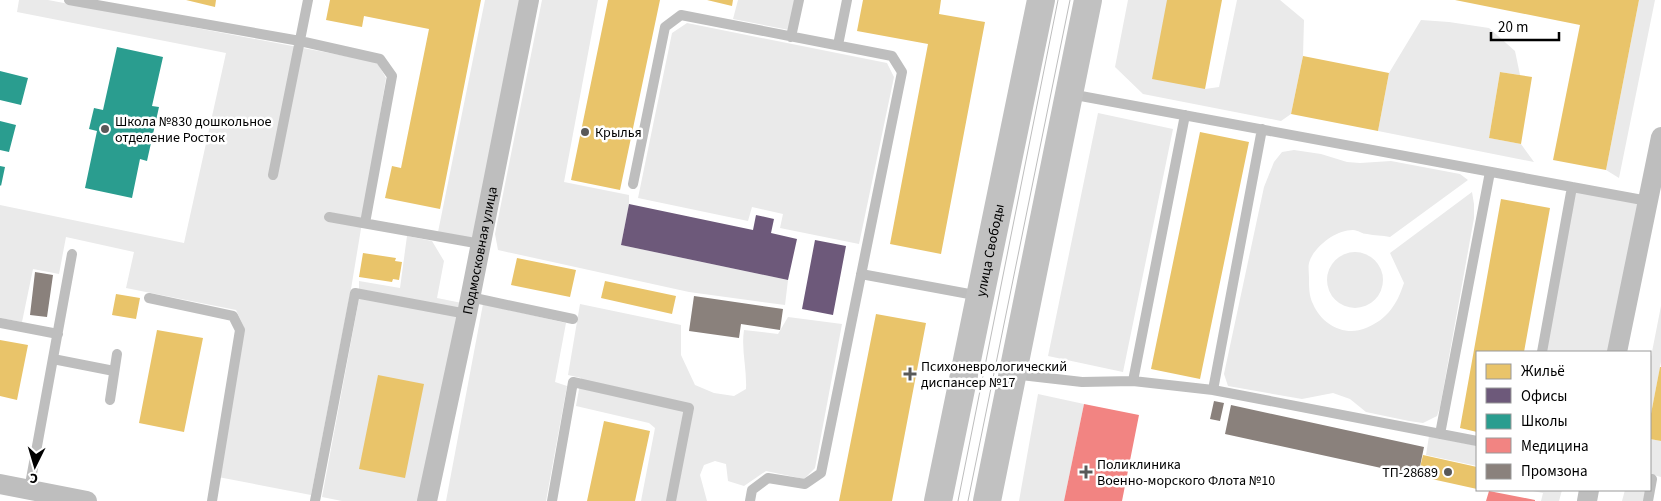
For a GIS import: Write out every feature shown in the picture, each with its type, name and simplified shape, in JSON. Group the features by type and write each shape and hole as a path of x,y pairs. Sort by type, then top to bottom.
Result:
{"main road":[{"name":"улица Свободы","path":"938,501 1041,0"},
{"path":"987,501 1088,0"}],"street":[{"name":"Подмосковная улица","path":"427,501 469,306 530,0"},
{"path":"1617,351 1660,146"},
{"path":"0,484 87,501"}],"lane":[{"path":"69,0 300,41 380,59 392,76 365,223"},
{"path":"273,175 308,0"},
{"path":"792,36 799,0"},
{"path":"838,46 847,0"},
{"path":"633,184 665,27 682,15 892,56 902,72 821,473 805,484 768,478 752,490 750,501"},
{"path":"1069,93 1648,201"},
{"path":"1133,381 1185,115"},
{"path":"1213,390 1262,129"},
{"path":"1440,434 1490,172"},
{"path":"1542,351 1572,187"},
{"path":"329,217 481,244"},
{"path":"29,490 72,254"},
{"path":"862,274 981,296"},
{"path":"316,501 355,293 573,319"},
{"path":"149,298 232,316 240,330 212,501"},
{"path":"0,323 58,334"},
{"path":"110,400 117,354"},
{"path":"53,359 114,371"},
{"path":"1012,374 1082,382 1133,381 1213,390 1476,442"},
{"path":"552,501 573,382 689,408 671,501"}],"shaded area":[{"path":"19,0 48,0 377,62 386,78 351,289 311,495 218,477 244,327 236,310 126,288 134,252 66,237 59,274 33,269 22,322 0,318 0,205 184,243 226,53 17,12"},
{"path":"485,0 523,0 478,239 438,232"},
{"path":"542,0 598,0 564,182 629,195 621,245 788,280 785,305 689,292 498,250 495,234"},
{"path":"738,0 795,0 789,30 733,19"},
{"path":"1128,0 1167,0 1205,89 1219,87 1237,0 1280,0 1304,20 1303,56 1291,114 1281,121 1143,94 1115,67"},
{"path":"1639,0 1655,0 1619,178 1606,170"},
{"path":"1421,20 1489,28 1515,51 1520,75 1500,72 1489,138 1521,144 1534,162 1378,131 1389,73"},
{"path":"687,23 887,63 894,77 859,244 780,228 783,214 752,207 748,221 638,198 672,33"},
{"path":"1098,113 1173,129 1123,372 1048,356"},
{"path":"1294,150 1321,154 1347,162 1391,161 1460,174 1468,180 1390,237 1365,234 1353,230 1344,231 1334,236 1318,248 1312,255 1309,265 1311,298 1322,318 1342,330 1350,331 1366,328 1380,320 1391,310 1404,283 1390,253 1472,192 1474,218 1437,416 1423,423 1409,421 1366,412 1350,399 1333,393 1302,399 1228,386 1224,374 1264,187 1274,162 1282,152"},
{"path":"1572,187 1648,201 1617,351 1542,351"},
{"path":"407,236 432,241 444,261 437,298 462,303 421,501 342,501 322,497 359,299 359,281 400,288"},
{"path":"1355,252 1366,254 1375,260 1381,269 1383,280 1381,291 1375,300 1366,306 1355,308 1344,306 1335,300 1329,291 1327,280 1329,269 1335,260 1344,254"},
{"path":"483,304 566,323 555,382 567,386 546,501 446,501"},
{"path":"580,304 681,325 681,355 695,385 714,393 734,396 746,389 744,330 778,334 788,317 842,324 815,468 804,479 766,471 744,486 728,481 726,464 715,461 704,465 700,475 707,501 641,501 655,428 649,423 576,406 581,378 568,375"},
{"path":"1661,306 1661,362 1651,414 1651,357"},
{"path":"1038,394 1084,404 1064,501 1019,501"},
{"path":"1429,436 1476,446 1476,466 1426,455"},
{"path":"1651,439 1661,441 1661,477 1651,474"},
{"path":"1533,491 1562,491 1559,501 1541,501 1543,493"},
{"path":"1625,491 1647,491 1645,501 1622,501"}],"building: Жильё":[{"path":"186,0 216,0 215,7"},
{"path":"330,0 481,0 440,209 385,198 392,166 401,168 429,29 364,16 362,27 326,20"},
{"path":"608,0 660,0 620,190 571,180"},
{"path":"707,0 733,0 732,6"},
{"path":"863,0 941,0 939,14 985,22 941,254 890,244 928,44 857,31"},
{"path":"1167,0 1222,0 1205,89 1152,79"},
{"path":"1455,0 1639,0 1606,170 1553,160 1580,25"},
{"path":"1303,56 1389,73 1378,131 1291,114"},
{"path":"1500,72 1532,77 1521,144 1489,138"},
{"path":"1200,132 1249,142 1200,379 1151,369"},
{"path":"1501,199 1550,208 1524,351 1476,351 1476,432 1460,428"},
{"path":"363,253 396,258 395,261 402,262 399,280 393,279 392,282 359,277"},
{"path":"517,258 576,270 570,297 511,285"},
{"path":"605,281 676,296 672,314 601,298"},
{"path":"116,294 140,298 136,319 112,315"},
{"path":"876,314 926,323 892,501 839,501"},
{"path":"157,330 203,338 184,432 139,423"},
{"path":"0,340 28,345 17,400 0,396"},
{"path":"1661,367 1661,441 1651,439 1651,414"},
{"path":"378,375 424,384 405,478 359,469"},
{"path":"604,421 650,431 635,501 587,501"},
{"name":"ТП-28689","path":"1423,455 1476,467 1476,489 1418,476"}],"building: Офисы":[{"path":"629,204 753,230 756,215 774,219 771,233 797,239 788,280 621,245"},
{"path":"815,240 846,246 833,315 802,309"}],"building: Школы":[{"path":"117,47 163,57 152,106 159,107 147,161 140,159 132,198 85,188 97,131 89,129 94,108 103,110"},
{"path":"0,71 28,78 21,105 0,100"},
{"path":"0,121 16,125 9,152 0,150"},
{"path":"0,166 5,167 1,186 0,185"}],"building: Медицина":[{"path":"1084,404 1139,415 1122,501 1064,501"},
{"path":"1489,491 1535,500 1535,501 1486,501"}],"building: Промзона":[{"path":"35,272 53,275 47,317 30,315"},
{"path":"694,296 783,309 780,330 741,324 739,338 689,331"},
{"path":"1214,401 1224,403 1220,421 1210,419"},
{"path":"1231,405 1424,447 1418,476 1225,434"}],"tram line":[{"path":"958,501 1058,0"},
{"path":"968,501 1070,0"}],"place":[{"name":"Школа №830 дошкольное отделение Росток","path":"105,129"},
{"name":"Крылья","path":"585,132"},
{"name":"Психоневрологический диспансер №17","path":"910,374"},
{"name":"Поликлиника Военно-морского Флота №10","path":"1086,472"},
{"name":"ТП-28689","path":"1448,472"}]}
